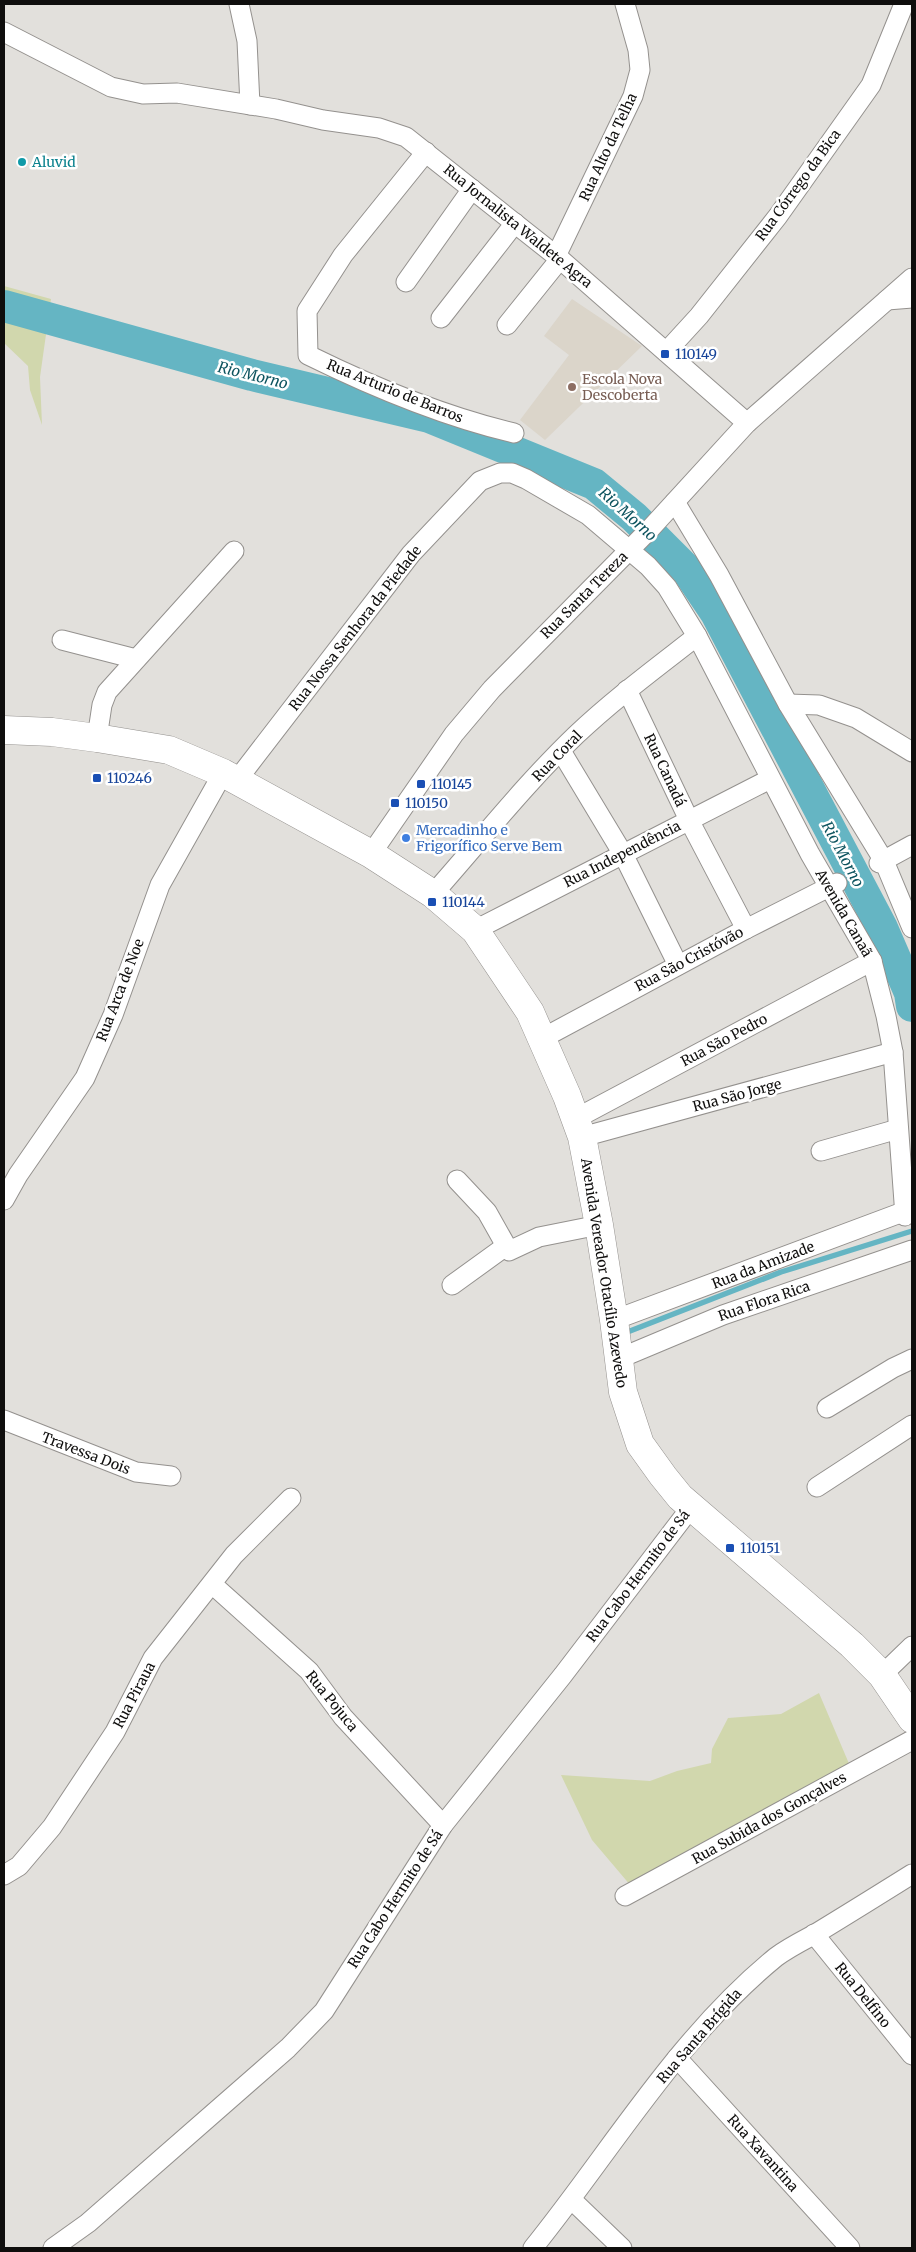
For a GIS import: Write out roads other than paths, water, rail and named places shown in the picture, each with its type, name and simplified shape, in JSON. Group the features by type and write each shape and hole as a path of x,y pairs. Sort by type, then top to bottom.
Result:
{"main road":[{"name":"Avenida Vereador Otacílio Azevedo","path":"4,730 52,732 169,750 230,776 371,854 433,894 475,930 530,1012 543,1038 578,1128 599,1225 623,1392 640,1444 662,1476 680,1497 804,1602 882,1675 912,1719"}],"street":[{"path":"239,4 247,41 250,105"},
{"name":"Rua Alto da Telha","path":"507,325 558,258 633,96 640,70 638,50 625,4"},
{"name":"Rua Córrego da Bica","path":"667,352 699,316 778,216 871,85 899,5"},
{"name":"Rua Jornalista Waldete Agra","path":"4,32 111,87 143,94 177,93 250,105 323,120 380,128 406,137 558,258 747,423"},
{"name":"Rua Arturio de Barros","path":"426,152 343,255 307,311 308,355 350,375 476,424 514,433"},
{"path":"406,282 472,189"},
{"path":"441,318 515,223"},
{"name":"Rua Santa Tereza","path":"371,854 454,734 544,633 633,546 747,423 912,278"},
{"path":"887,300 912,298"},
{"name":"Avenida Canaã","path":"480,481 500,473 512,473 526,479 588,516 633,546 667,587 697,636 810,854 834,885 872,961 893,1052 898,1129 907,1212"},
{"name":"Rua Nossa Senhora da Piedade","path":"230,776 411,554 480,481"},
{"path":"673,504 719,575 788,704 881,862 912,928"},
{"path":"97,738 102,705 107,692 234,550"},
{"name":"Rua Coral","path":"433,894 561,751 627,690 697,636"},
{"path":"62,640 136,659"},
{"name":"Rua Canadá","path":"627,690 689,820 746,929"},
{"path":"788,704 819,705 856,718 912,752"},
{"path":"561,751 623,854 678,965"},
{"name":"Rua Arca de Noe","path":"4,1200 18,1175 85,1078 113,1015 160,885 230,776"},
{"name":"Rua Independência","path":"475,930 770,779"},
{"path":"881,862 912,845"},
{"name":"Rua São Cristóvão","path":"543,1038 746,929 834,885"},
{"name":"Rua São Pedro","path":"578,1128 872,961"},
{"name":"Rua São Jorge","path":"578,1128 893,1052"},
{"path":"821,1151 898,1129"},
{"path":"457,1180 487,1212 509,1251 538,1238 599,1225"},
{"name":"Rua da Amizade","path":"614,1320 907,1212"},
{"path":"452,1285 506,1246"},
{"name":"Rua Flora Rica","path":"618,1359 723,1315 912,1250"},
{"path":"827,1408 893,1368 912,1359"},
{"name":"Travessa Dois","path":"4,1420 136,1472 172,1476"},
{"path":"817,1487 912,1424"},
{"name":"Rua Piraua","path":"4,1875 19,1866 52,1827 115,1732 153,1658 234,1555 291,1498"},
{"name":"Rua Cabo Hermito de Sá","path":"53,2248 88,2223 288,2048 324,2011 444,1825 563,1675 692,1506"},
{"name":"Rua Pojuca","path":"212,1584 309,1671 343,1717 444,1825"},
{"path":"882,1675 912,1646"},
{"name":"Rua Subida dos Gonçalves","path":"625,1896 912,1740"},
{"name":"Rua Santa Brígida","path":"533,2248 572,2200 599,2158 678,2058 739,1989 778,1956 912,1874"},
{"name":"Rua Delfino","path":"814,1934 912,2056"},
{"name":"Rua Xavantina","path":"678,2058 850,2248"},
{"path":"572,2200 622,2248"}],"waterway":[{"name":"Rio Morno","path":"4,306 252,375 429,417 594,484 634,517 687,570 716,613 882,928 910,993 912,1006"},
{"path":"630,1331 781,1272 912,1231"}],"place":[{"name":"Aluvid","path":"22,162"},
{"name":"110149","path":"665,354"},
{"name":"Escola Nova Descoberta","path":"572,387"},
{"name":"110246","path":"97,778"},
{"name":"110145","path":"421,784"},
{"name":"110150","path":"395,803"},
{"name":"Mercadinho e Frigorífico Serve Bem","path":"406,838"},
{"name":"110144","path":"432,902"},
{"name":"110151","path":"730,1548"}]}
